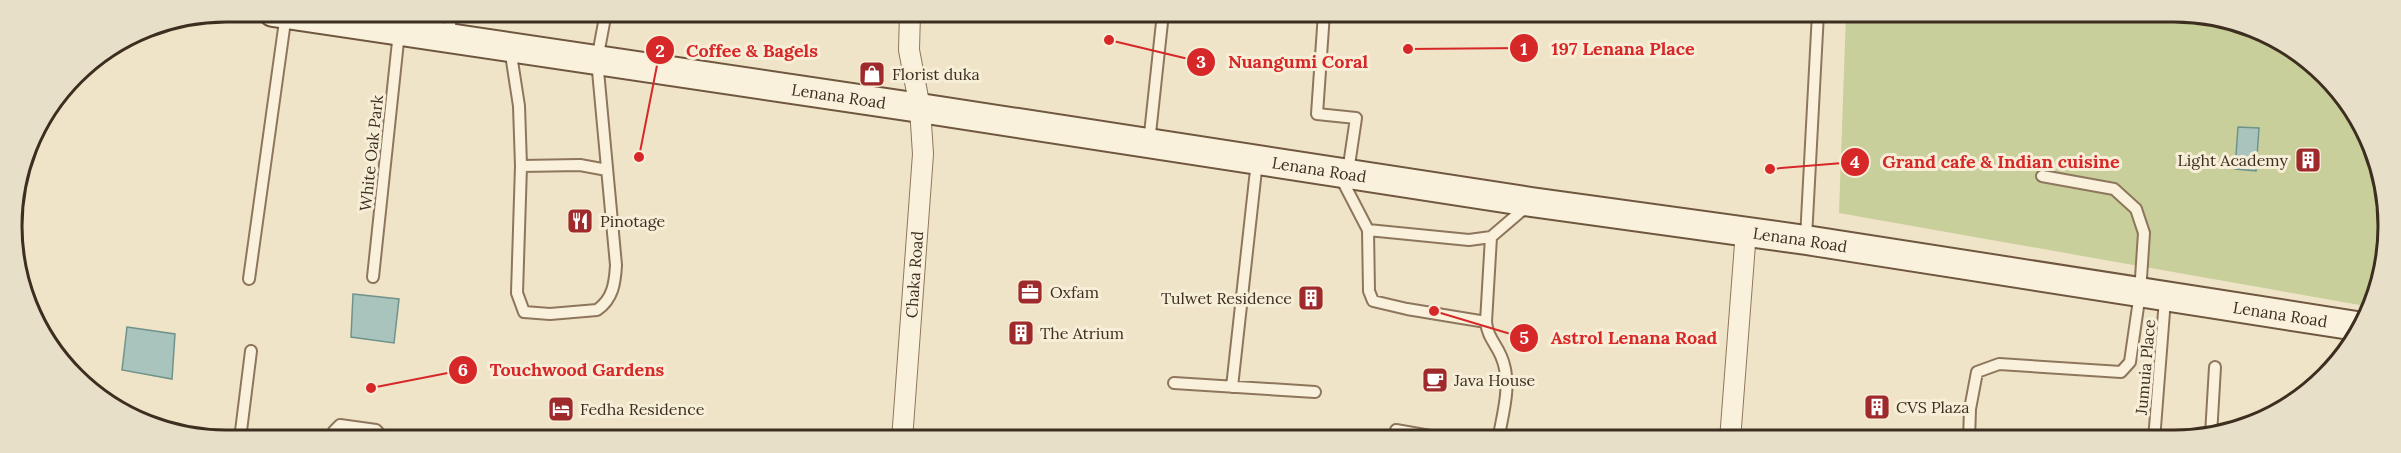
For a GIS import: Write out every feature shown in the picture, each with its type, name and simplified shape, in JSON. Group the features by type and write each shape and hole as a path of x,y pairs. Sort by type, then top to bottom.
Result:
{"street":[{"name":"Lenana Road","path":"342,23 399,32 450,25 510,47 1531,202 1806,240 2352,325"},
{"name":"Chaka Road","path":"903,430 923,154 920,108 909,50 910,23"},
{"path":"1731,430 1746,231"}],"lane":[{"path":"1323,22 1317,114 1356,118 1343,174 1368,230 1369,291 1373,301 1486,322"},
{"path":"1806,240 1818,22"},
{"path":"249,279 278,23"},
{"path":"510,47 519,106 521,166 517,293 524,312 550,314 597,310 605,305 611,294 615,283 616,265 597,60 604,23"},
{"path":"1149,144 1162,23"},
{"name":"White Oak Park","path":"373,277 399,32"},
{"path":"1232,387 1257,160"},
{"path":"521,166 580,165 606,170"},
{"path":"1969,430 1970,409 1977,372 1999,364 2121,372 2130,362 2153,294 2144,233 2136,209 2114,189 2042,176"},
{"path":"1368,230 1469,240 1491,237 1531,202"},
{"path":"1491,237 1486,322 1488,335 1502,356 1508,389 1500,430"},
{"name":"Jumuia Place","path":"2153,294 2154,430"},
{"path":"241,430 251,351"},
{"path":"2211,427 2215,367"},
{"path":"1174,383 1315,392"},
{"path":"335,430 340,425 376,430"},
{"path":"1396,429 1401,430"}],"green space":[{"path":"1846,22 2174,22 2214,26 2240,33 2276,50 2319,82 2344,113 2363,148 2375,187 2378,240 2375,266 2362,305 1839,213"}],"water":[{"path":"2238,127 2259,128 2256,171 2235,169"},
{"path":"353,294 399,299 394,343 351,337"},
{"path":"127,327 175,334 172,379 122,370"}],"place":[{"name":"Nuangumi Coral","path":"1109,40"},
{"name":"197 Lenana Place","path":"1408,49"},
{"name":"Florist duka","path":"872,74"},
{"name":"Coffee & Bagels","path":"639,157"},
{"name":"Light Academy","path":"2308,160"},
{"name":"Grand cafe & Indian cuisine","path":"1770,169"},
{"name":"Pinotage","path":"580,221"},
{"name":"Oxfam","path":"1030,292"},
{"name":"Tulwet Residence","path":"1311,298"},
{"name":"Astrol Lenana Road","path":"1434,311"},
{"name":"The Atrium","path":"1021,333"},
{"name":"Java House","path":"1435,380"},
{"name":"Touchwood Gardens","path":"371,388"},
{"name":"CVS Plaza","path":"1877,407"},
{"name":"Fedha Residence","path":"561,409"}]}
